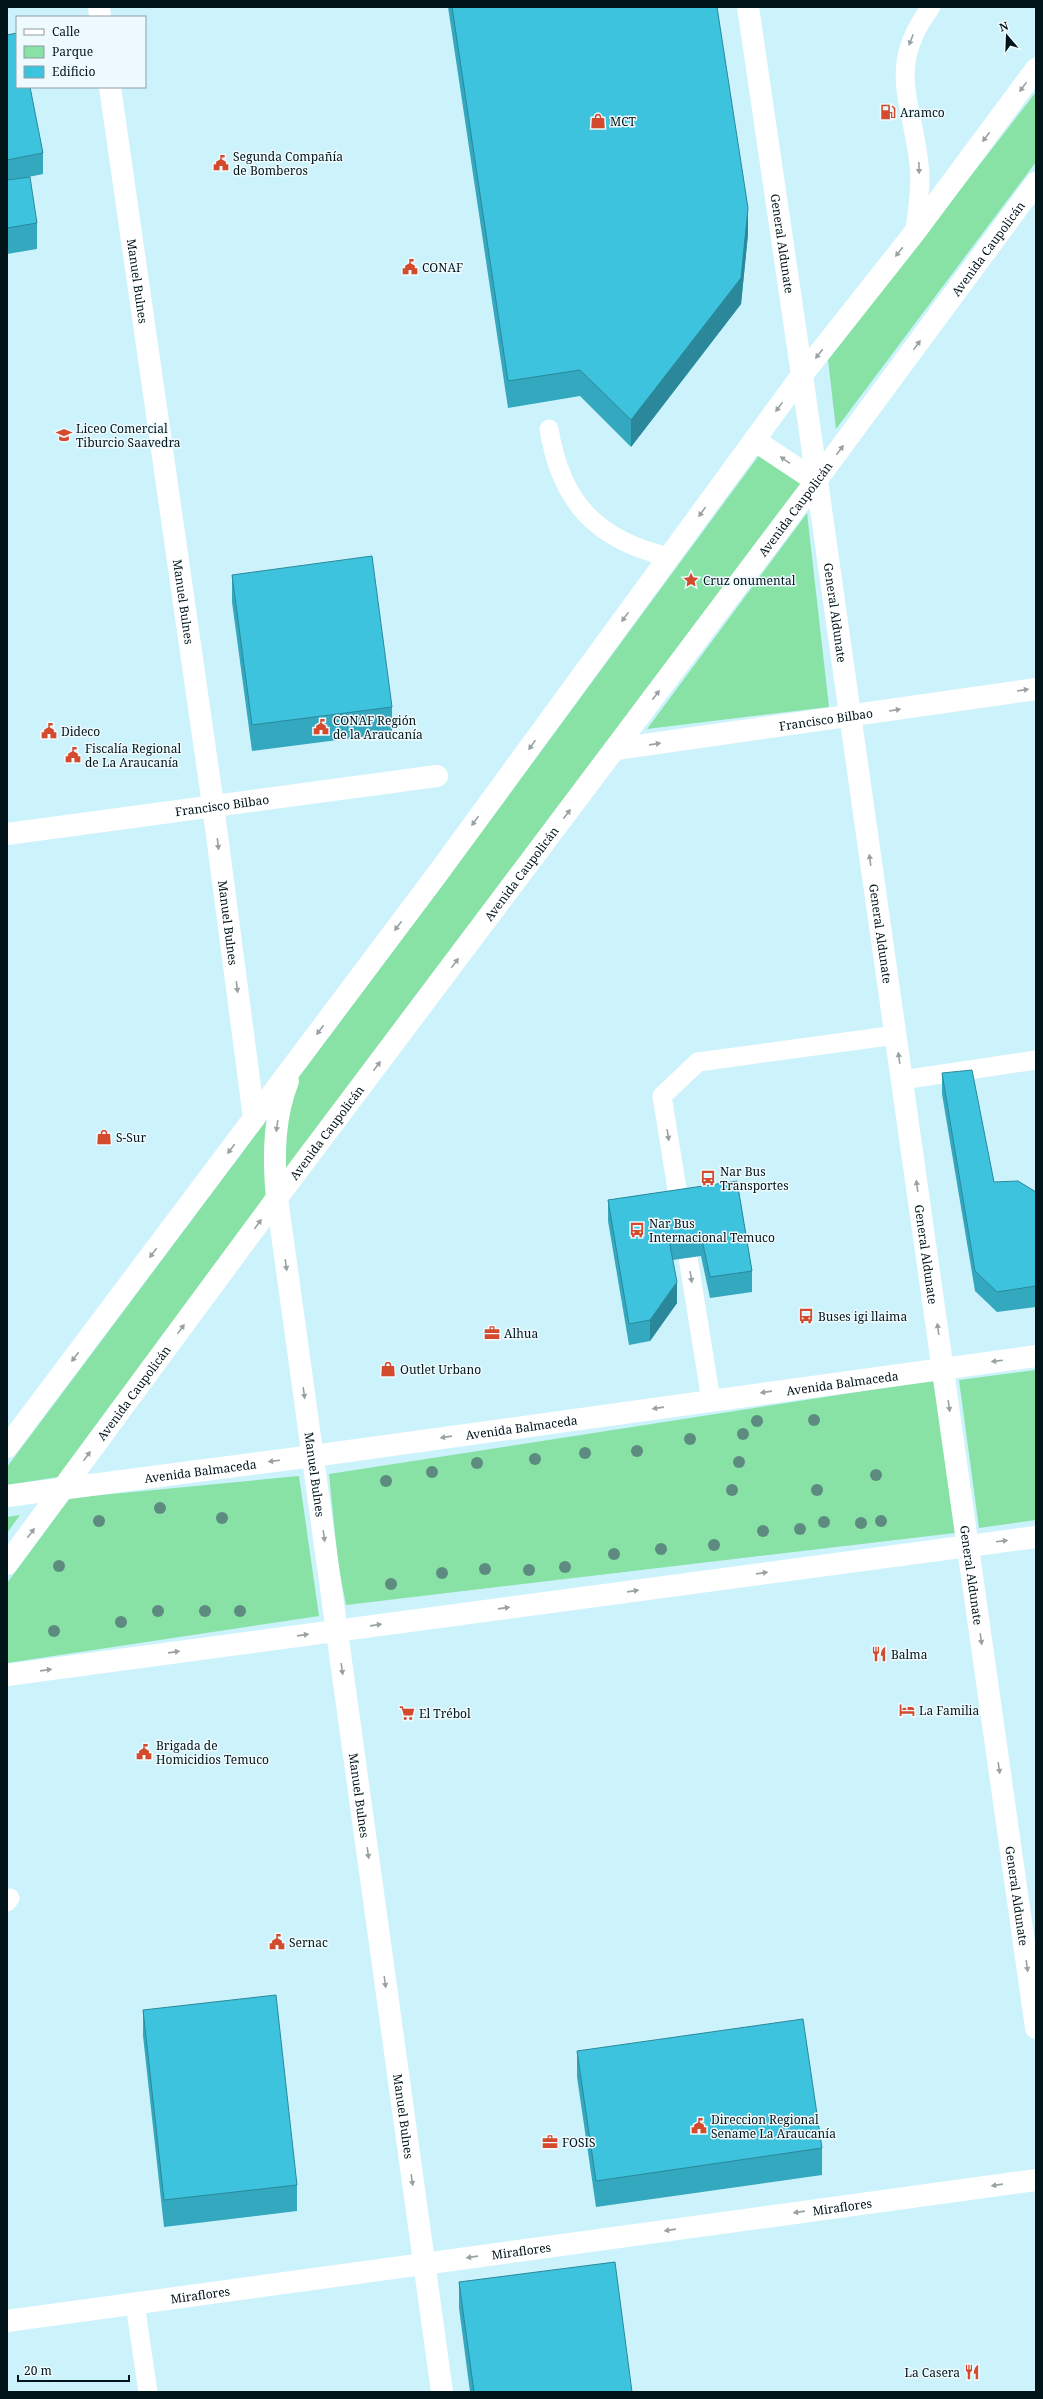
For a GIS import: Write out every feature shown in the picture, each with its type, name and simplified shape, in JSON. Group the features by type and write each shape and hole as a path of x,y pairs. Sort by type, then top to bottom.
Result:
{"street":[{"name":"General Aldunate","path":"748,7 802,375 849,717 896,1035 1036,2028"},
{"path":"7,1447 438,872 802,375 915,232 1036,69"},
{"name":"Manuel Bulnes","path":"110,88 213,805 254,1118"},
{"name":"Avenida Caupolicán","path":"7,1564 277,1198 616,749 1036,183"},
{"path":"754,440 816,481"},
{"name":"Francisco Bilbao","path":"616,749 849,717 1036,688"},
{"name":"Francisco Bilbao","path":"7,834 213,805 437,776"},
{"name":"Manuel Bulnes","path":"296,1062 286,1087 277,1120 274,1169 277,1198 442,2392"},
{"name":"Avenida Balmaceda","path":"7,1496 313,1456 943,1367 1036,1356"},
{"path":"7,1675 1036,1537"},
{"name":"Miraflores","path":"7,2321 1036,2180"}],"lane":[{"path":"915,232 920,166 905,90 905,58 912,37 931,7"},
{"path":"549,429 554,455 562,480 577,503 595,523 617,539 642,551 669,557"},
{"path":"710,1400 662,1096 698,1062 896,1035"},
{"path":"902,1080 1036,1060"},
{"path":"135,2304 148,2392"}],"green space":[{"path":"1036,92 1036,162 836,429 828,360"},
{"path":"760,454 805,478 58,1477 7,1485 7,1467 447,879"},
{"path":"807,513 829,707 647,729"},
{"path":"1036,1370 1036,1520 979,1528 959,1380"},
{"path":"934,1380 955,1533 346,1605 338,1564 329,1474"},
{"path":"299,1476 319,1616 7,1663 7,1583 70,1498"},
{"path":"20,1515 7,1533 7,1517"}],"building":[{"name":"MCT","path":"452,7 717,7 748,208 741,278 631,420 580,370 508,381"},
{"path":"16,33 16,88 30,88 43,153 7,160 7,35"},
{"path":"30,177 37,223 7,228 7,180"},
{"path":"372,556 392,707 252,725 232,575"},
{"path":"972,1070 994,1182 1018,1181 1036,1192 1036,1286 997,1292 975,1271 942,1073"},
{"path":"737,1181 752,1271 710,1277 701,1235 669,1240 677,1282 650,1320 629,1324 608,1200"},
{"path":"276,1995 297,2185 164,2200 143,2010"},
{"name":"Direccion Regional Sename La Araucanía","path":"803,2019 822,2148 596,2181 577,2051"},
{"path":"615,2262 632,2392 474,2392 459,2282"}],"place":[{"name":"Aramco","path":"888,112"},
{"name":"MCT","path":"598,121"},
{"name":"Segunda Compañía de Bomberos","path":"221,163"},
{"name":"CONAF","path":"410,267"},
{"name":"Liceo Comercial Tiburcio Saavedra","path":"64,435"},
{"name":"Cruz onumental","path":"691,580"},
{"name":"CONAF Región de la Araucanía","path":"321,727"},
{"name":"Dideco","path":"49,731"},
{"name":"Fiscalía Regional de La Araucanía","path":"73,755"},
{"name":"S-Sur","path":"104,1137"},
{"name":"Nar Bus Transportes","path":"708,1178"},
{"name":"Nar Bus Internacional Temuco","path":"637,1230"},
{"name":"Buses igi llaima","path":"806,1316"},
{"name":"Alhua","path":"492,1333"},
{"name":"Outlet Urbano","path":"388,1369"},
{"name":"Balma","path":"879,1654"},
{"name":"La Familia","path":"907,1710"},
{"name":"El Trébol","path":"407,1713"},
{"name":"Brigada de Homicidios Temuco","path":"144,1752"},
{"name":"Sernac","path":"277,1942"},
{"name":"Direccion Regional Sename La Araucanía","path":"699,2126"},
{"name":"FOSIS","path":"550,2142"},
{"name":"La Casera","path":"972,2372"}]}
